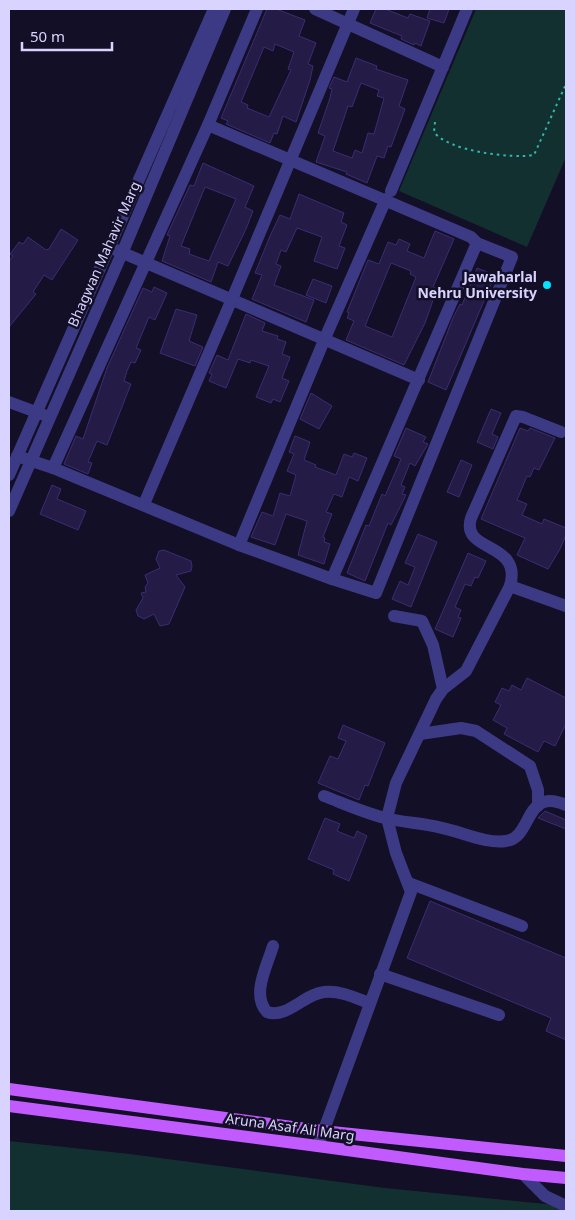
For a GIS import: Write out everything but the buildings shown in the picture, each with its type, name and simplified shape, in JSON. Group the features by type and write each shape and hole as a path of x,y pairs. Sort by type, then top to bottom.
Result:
{"main road":[{"name":"Aruna Asaf Ali Marg","path":"9,1089 322,1131 566,1156"},
{"name":"Aruna Asaf Ali Marg","path":"9,1106 523,1174 566,1178"}],"street":[{"name":"Bhagwan Mahavir Marg","path":"9,511 32,459 214,9"},
{"name":"Bhagwan Mahavir Marg","path":"9,475 35,413 116,250 225,9"},
{"path":"54,468 208,125 257,9"},
{"path":"315,9 443,67"},
{"path":"144,504 354,9"},
{"path":"239,544 324,338 388,195 467,9"},
{"path":"17,456 32,459 239,544 374,594 377,592 512,257 477,243 470,237 388,195 289,160 208,125"},
{"path":"332,579 477,243"},
{"path":"116,250 146,261 419,380"},
{"path":"9,402 49,417"},
{"path":"318,1146 411,892 410,883 396,853 387,818 396,782 430,710 443,689 466,671 510,586 512,578 509,562 504,556 472,537 468,526 470,518 516,416 561,432"},
{"path":"510,586 566,606"},
{"path":"394,616 422,621 433,645 443,689"},
{"path":"420,734 460,728 476,731 530,766 538,790 538,806"},
{"path":"324,796 387,818 440,827 503,842 517,836 529,815 538,806 549,800 566,805"},
{"path":"410,883 522,926"},
{"path":"273,946 260,991 260,1001 267,1012 280,1013 310,996 326,991 369,1003"},
{"path":"380,974 499,1015"},
{"path":"523,1174 546,1196 566,1206"}],"path":[{"path":"438,113 434,132 441,140 494,154 534,156 566,84"}],"green space":[{"path":"476,9 566,9 566,157 527,247 399,191"},
{"path":"9,1141 130,1154 385,1188 566,1206 566,1211 9,1211"}],"place":[{"name":"Jawaharlal Nehru University","path":"547,285"}]}
